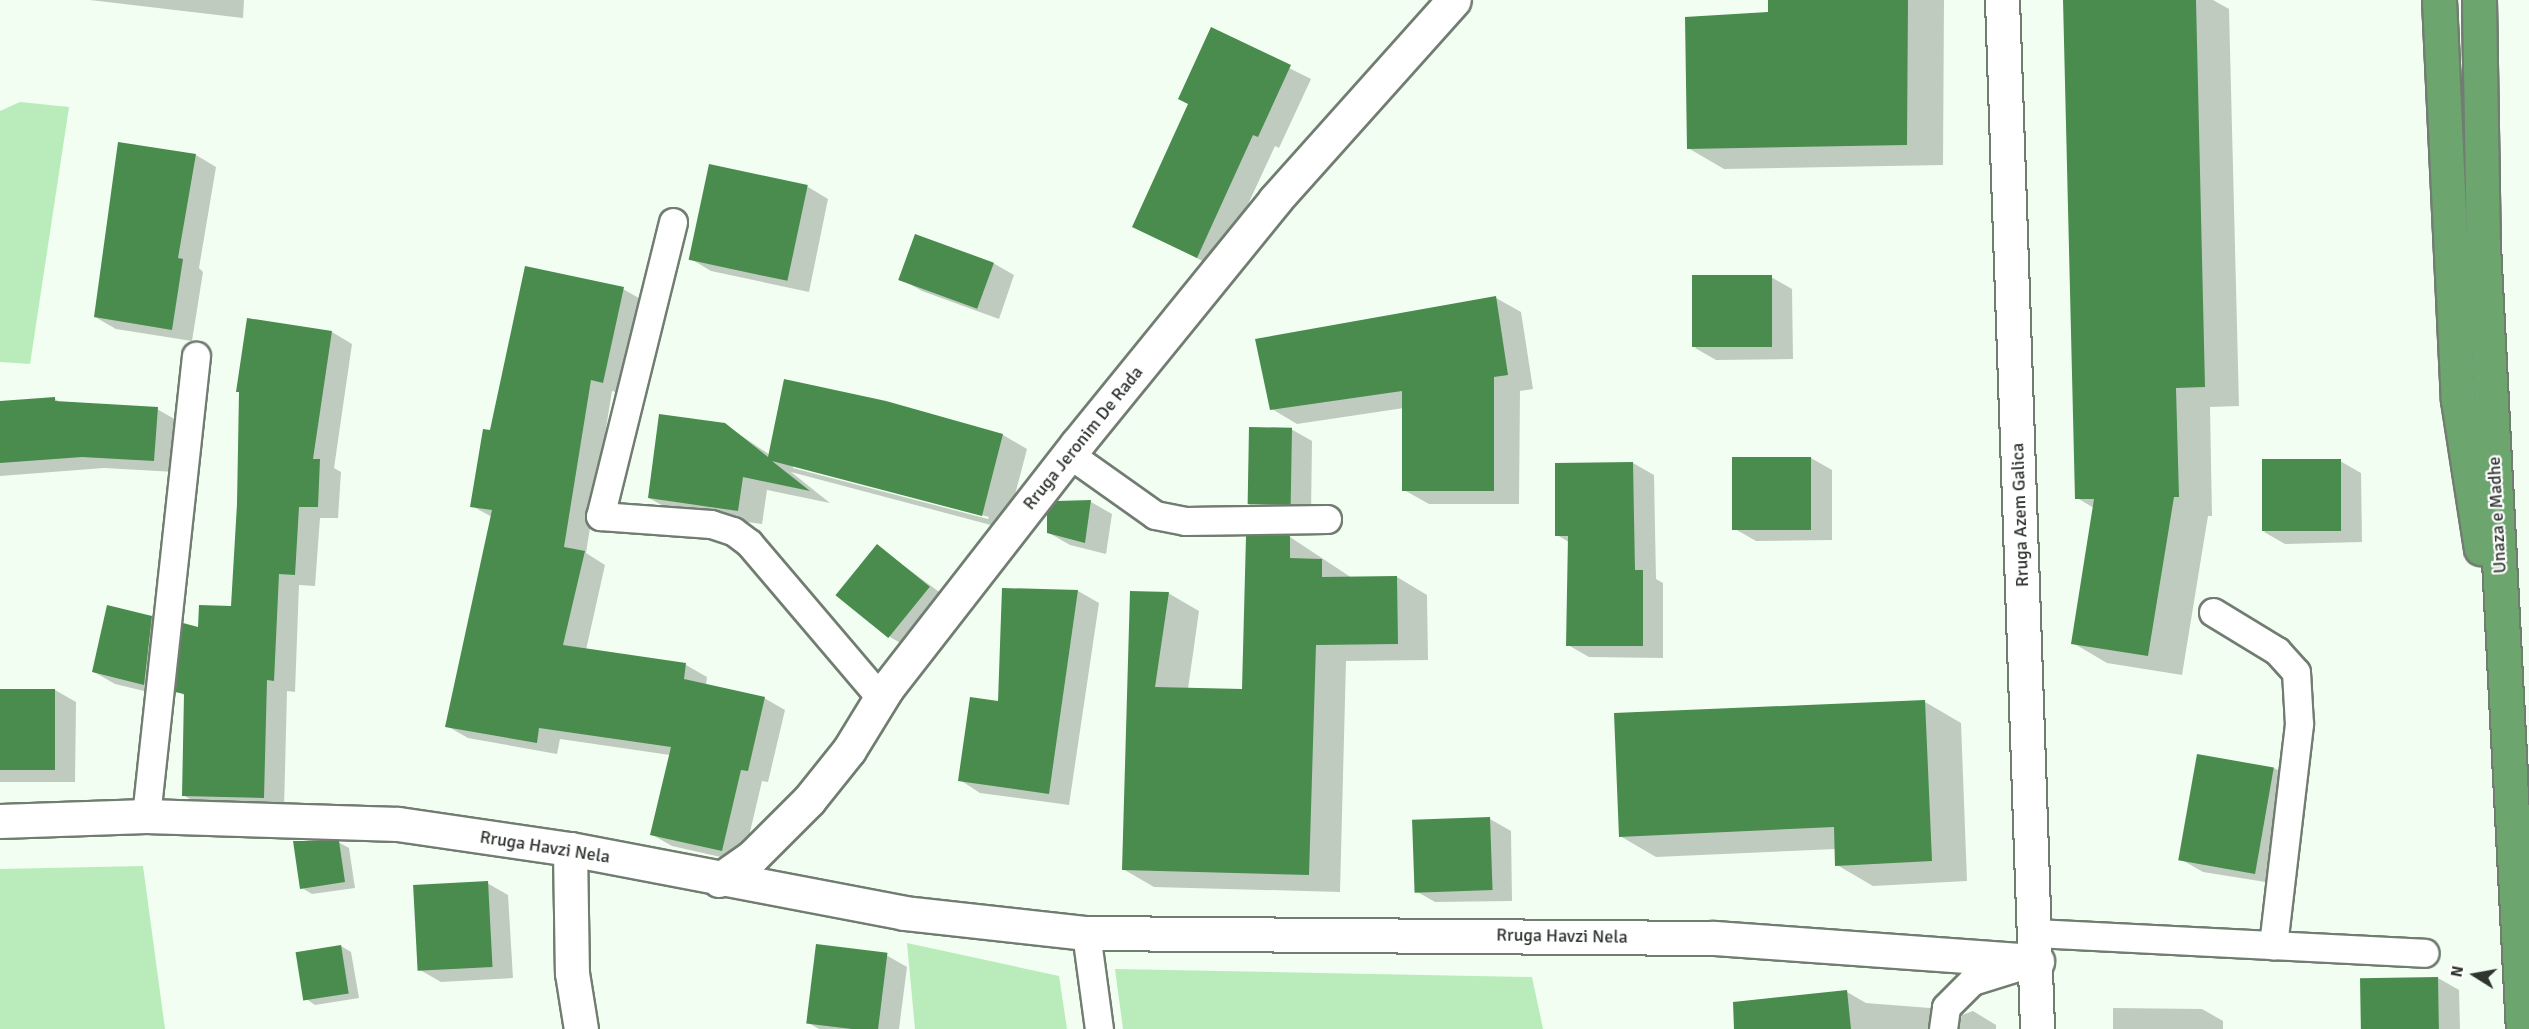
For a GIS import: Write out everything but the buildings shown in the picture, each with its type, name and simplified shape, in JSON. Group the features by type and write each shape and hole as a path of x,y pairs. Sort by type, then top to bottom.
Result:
{"highway":[{"path":"2439,0 2457,400 2505,681"},
{"name":"Unaza e Madhe","path":"2479,0 2483,246 2523,1029"}],"street":[{"name":"Rruga Jeronim De Rada","path":"719,880 752,857 809,800 849,750 881,698 1069,454 1275,200 1454,0"},
{"name":"Rruga Azem Galica","path":"2002,0 2037,1029"},
{"name":"Rruga Havzi Nela","path":"0,821 147,816 398,824 570,849 719,880 904,913 1086,933 1714,938 2036,947"},
{"path":"570,849 572,973 581,1029"}],"lane":[{"path":"673,222 600,516 711,524 733,531 749,543 881,698"},
{"path":"147,816 196,356"},
{"path":"1069,454 1155,515 1185,522 1327,519"},
{"path":"2213,612 2277,651 2296,672 2299,724 2273,945"},
{"path":"1086,933 1099,1029"},
{"path":"1943,1029 1946,1007 1972,981 2036,947 2273,945 2424,953"}],"green space":[{"path":"20,102 69,107 30,364 0,362 0,111"},
{"path":"143,866 165,1029 0,1029 0,869"},
{"path":"907,943 1059,976 1067,1029 915,1029"},
{"path":"1115,969 1532,977 1543,1029 1123,1029"}]}
